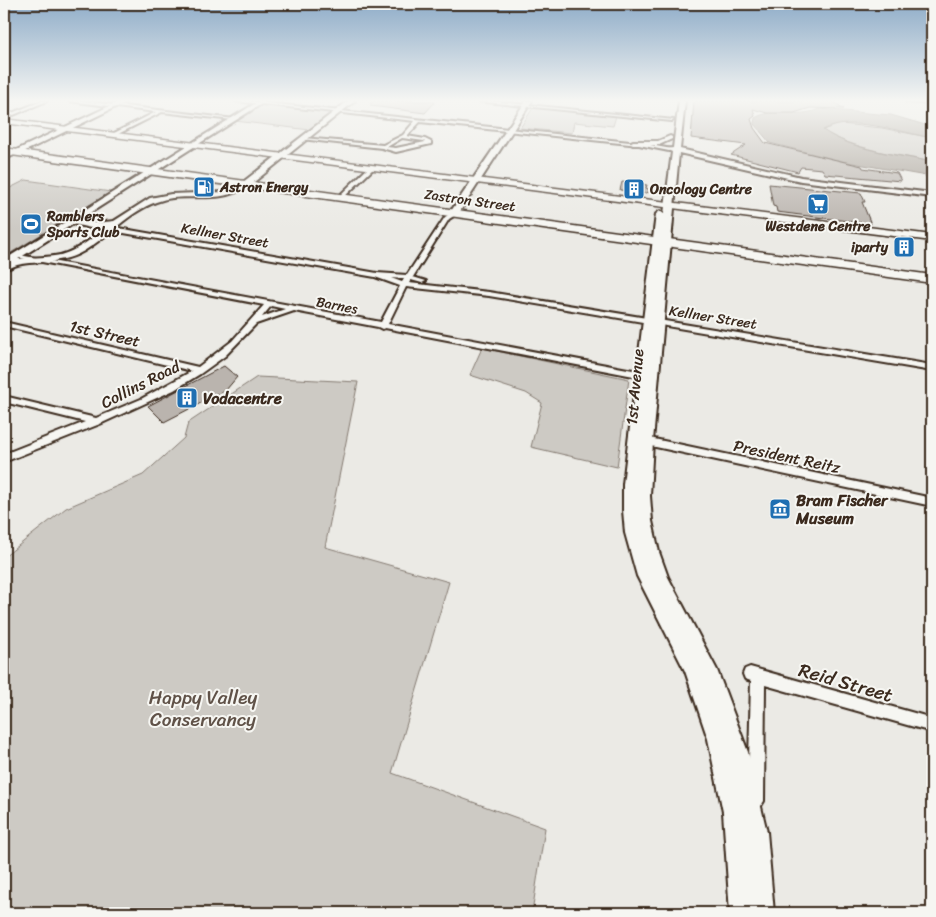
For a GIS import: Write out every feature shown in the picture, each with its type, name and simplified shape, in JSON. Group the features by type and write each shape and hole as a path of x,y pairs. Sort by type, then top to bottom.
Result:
{"highway":[{"path":"183,144 932,238"},
{"name":"Zastron Street","path":"4,151 246,184 449,215 661,241 932,279"}],"main road":[{"path":"14,153 34,144"},
{"path":"449,215 499,144"},
{"path":"472,180 487,148"}],"street":[{"path":"95,226 112,224 146,203 160,198 178,194 225,194 246,184 296,144"},
{"path":"355,144 384,147 386,150 396,150 422,144"},
{"path":"384,147 390,144"},
{"path":"636,144 658,150 673,150 681,144 697,153 801,179 932,193"},
{"path":"636,144 660,147 684,155 697,153"},
{"path":"636,144 641,144"},
{"name":"1st Avenue","path":"671,144 673,150"},
{"name":"1st Avenue","path":"674,144 665,204 640,440 644,521 640,534 696,662"},
{"path":"4,266 69,221 192,145"},
{"path":"4,158 14,153"},
{"path":"340,198 371,168"},
{"path":"63,265 72,254 111,229 158,203 175,199 229,197 246,189 246,184"},
{"path":"382,327 404,285 449,215"},
{"path":"111,229 125,217"},
{"name":"Kellner Street","path":"69,221 377,275 409,278 489,294 932,368"},
{"path":"4,266 20,260 42,261 60,259 72,254"},
{"name":"Barnes","path":"16,256 648,376"},
{"name":"Kellner Street","path":"377,275 404,285 489,294"},
{"name":"Collins Road","path":"4,458 137,405 200,370 224,352 269,304"},
{"path":"252,323 293,309"},
{"name":"1st Street","path":"4,324 200,370"},
{"path":"4,398 98,422"},
{"name":"President Reitz","path":"640,440 932,502"},
{"path":"696,662 724,710 738,752 756,832 762,913"},
{"path":"696,662 730,789 736,823 742,913"},
{"name":"Reid Street","path":"756,832 754,676 932,725"}],"green space":[{"path":"853,144 932,144 932,162 890,154"},
{"name":"Ramblers Sports Club","path":"26,180 111,192 4,257 4,191"},
{"path":"482,348 629,379 617,467 531,447 542,403 526,393 470,375"},
{"name":"Happy Valley Conservancy","path":"257,377 358,382 325,547 449,582 392,773 545,828 532,913 4,913 4,557 66,508 143,475 184,438 188,423"}],"shaded area":[{"path":"773,144 852,144 890,154 932,162 932,177 841,161"}],"building":[{"path":"737,144 768,144 862,166 863,168 897,173 901,181 825,174 822,169 801,167 798,172 731,155 746,145"},
{"name":"Oncology Centre","path":"622,182 647,185 646,188 652,191 642,194 628,193 629,191 620,190"},
{"name":"Westdene Centre","path":"769,184 861,193 865,202 862,202 871,224 777,212 776,207 773,206"},
{"name":"Vodacentre","path":"224,366 237,377 226,390 164,422 148,406"}],"place":[{"name":"Astron Energy","path":"204,187"},
{"name":"Oncology Centre","path":"634,189"},
{"name":"Westdene Centre","path":"818,204"},
{"name":"Ramblers Sports Club","path":"31,224"},
{"name":"iparty","path":"904,247"},
{"name":"Vodacentre","path":"187,398"},
{"name":"Bram Fischer Museum","path":"780,509"}]}
